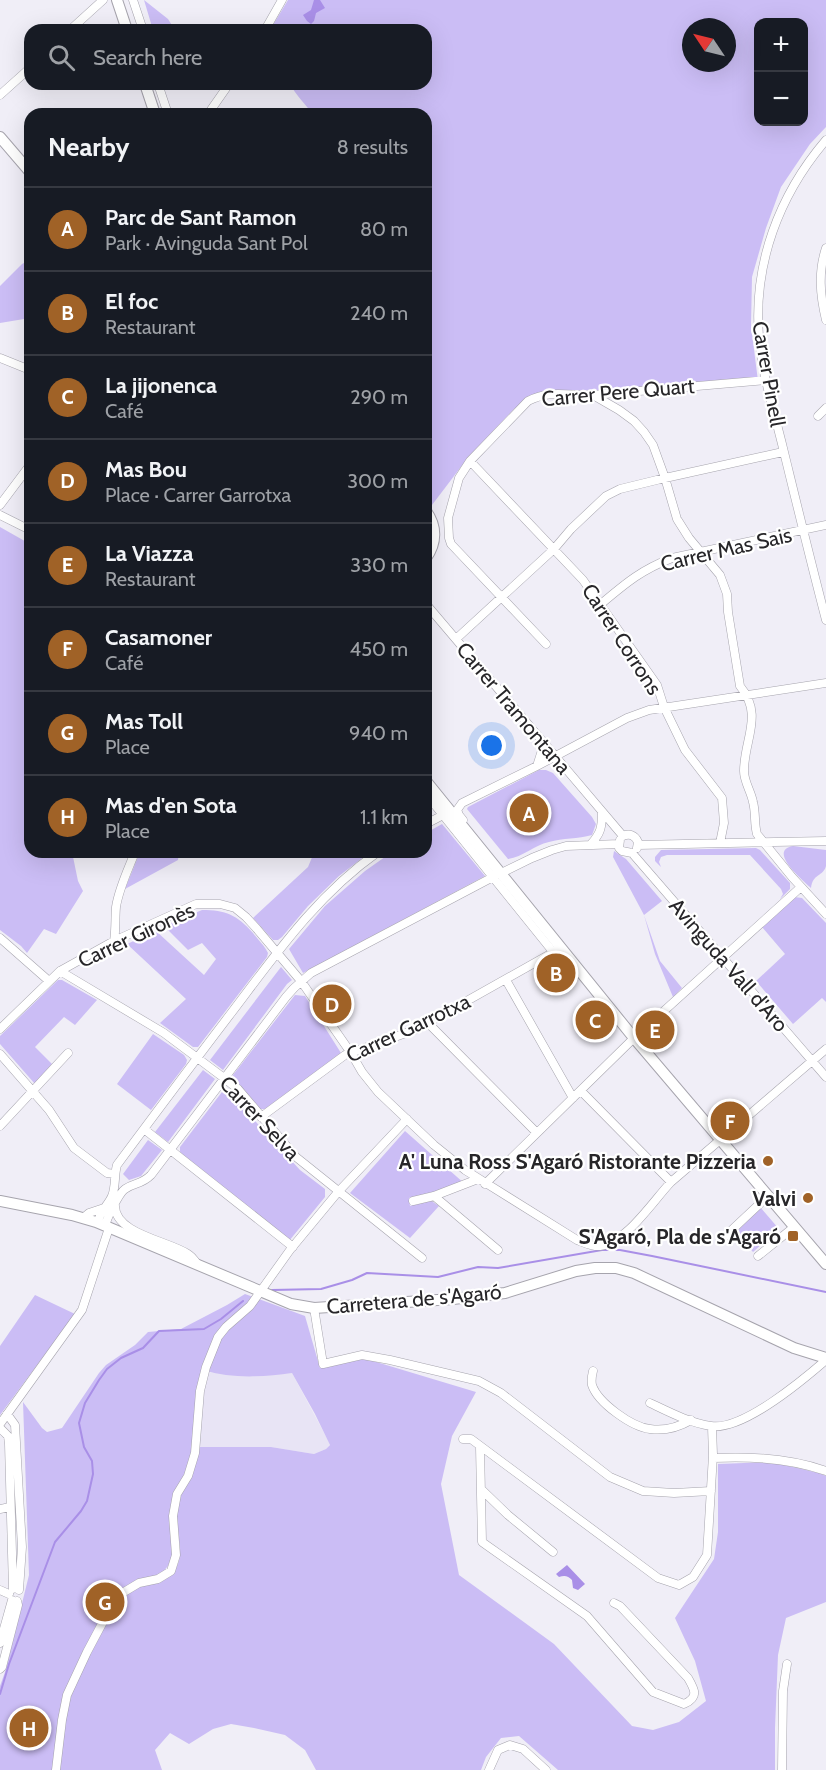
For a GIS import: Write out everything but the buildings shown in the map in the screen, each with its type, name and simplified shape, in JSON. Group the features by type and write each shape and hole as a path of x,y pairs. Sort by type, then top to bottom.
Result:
{"street":[{"path":"77,24 103,0"},
{"path":"117,0 125,24"},
{"path":"133,0 141,24"},
{"path":"268,24 282,0"},
{"path":"0,95 24,73"},
{"path":"147,90 153,108"},
{"path":"160,90 166,108"},
{"path":"212,108 225,90"},
{"path":"160,108 165,105"},
{"path":"0,137 24,165"},
{"name":"Carrer Pinell","path":"826,140 783,203 764,258 757,308 759,339 766,380 826,620"},
{"path":"826,248 821,261 820,282 826,320"},
{"path":"0,358 24,368"},
{"name":"Carrer Pere Quart","path":"546,644 451,544 448,518 459,478 470,461 528,401 539,395 549,393 593,395 766,380"},
{"path":"593,395 620,410 644,432 653,445 666,478 677,519 689,538 720,575 727,594 740,686 750,703 753,721 745,756 744,777 753,800 757,834 762,843 826,914"},
{"path":"818,416 826,408"},
{"path":"456,639 554,549 571,528 606,496 620,489 783,452"},
{"name":"Carrer Corrons","path":"470,461 583,580 657,685 664,707 685,750 722,798 724,823 720,843"},
{"path":"0,505 24,473"},
{"path":"0,515 24,527"},
{"path":"432,521 434,535 432,548"},
{"name":"Carrer Mas Sais","path":"601,604 634,576 672,558 826,525"},
{"name":"Carrer Tramontana","path":"432,612 602,812 621,840"},
{"path":"480,849 478,840 459,815 458,806 627,718 664,707 826,683"},
{"path":"537,766 544,744"},
{"path":"432,789 480,849 497,875"},
{"path":"432,801 826,1264"},
{"path":"591,844 600,834 602,812"},
{"path":"432,821 443,815"},
{"path":"0,1424 82,1310 104,1226 119,1196 125,1189 144,1182 286,997 301,981 321,968 497,875 552,850 566,846 621,840 628,834 636,839 637,849 632,853 622,851 621,840"},
{"path":"638,845 826,841"},
{"name":"Avinguda Vall d'Aro","path":"632,853 826,1077"},
{"path":"114,941 117,927 116,908 120,890 133,858"},
{"path":"104,1226 98,1218 114,1194 117,1165 276,952 324,897 370,858"},
{"path":"413,1201 482,1181 537,1133 634,1038 801,887"},
{"name":"Carrer Gironès","path":"0,1029 60,971 114,941 196,904 220,904 235,908 246,917 301,981 351,1053"},
{"path":"0,938 48,981"},
{"name":"Carrer Garrotxa","path":"261,1117 345,1055 428,1023 557,950"},
{"name":"Carrer Selva","path":"60,971 164,1033 198,1057 238,1089 296,1157 422,1258"},
{"path":"506,980 573,1098"},
{"path":"428,1023 537,1133"},
{"path":"351,1053 378,1092 434,1145 465,1170 577,1240 589,1245 601,1246 612,1242 632,1228 671,1182 826,1049"},
{"path":"0,1126 68,1053"},
{"path":"0,1054 49,1110 74,1148 107,1173 115,1174"},
{"path":"580,1091 671,1182"},
{"path":"56,1770 67,1695 87,1652 119,1595 139,1583 158,1579 171,1571 176,1555 173,1516 177,1494 188,1476 195,1453 200,1391 206,1367 218,1337 250,1306 259,1291 338,1192 407,1119"},
{"path":"144,1129 293,1247"},
{"path":"434,1196 498,1250"},
{"path":"720,1241 768,1196"},
{"name":"Carretera de s'Agaró","path":"0,1200 83,1218 291,1304 314,1308 453,1299 504,1293 576,1271 616,1268 634,1274 794,1348 826,1359"},
{"path":"115,1206 115,1212 124,1224 190,1255 199,1266"},
{"path":"83,1218 104,1208"},
{"path":"758,1256 794,1227"},
{"path":"314,1308 323,1364 362,1355 479,1381 501,1393 610,1477 643,1491 674,1493 711,1491"},
{"path":"650,1403 712,1427 733,1424 779,1398 826,1359"},
{"path":"593,1371 592,1384 597,1393 614,1410 639,1426 648,1429 669,1428 682,1425 690,1420"},
{"path":"0,1643 14,1595 21,1547 15,1425 7,1414"},
{"path":"463,1439 471,1439 658,1578 679,1585 693,1577 707,1555 712,1427"},
{"path":"0,1428 8,1436 14,1595 18,1605 0,1669"},
{"path":"480,1447 482,1542 587,1616 653,1692 684,1704 692,1700 695,1695 688,1678 620,1606 614,1603"},
{"path":"712,1458 761,1457 800,1463 826,1471"},
{"path":"482,1490 508,1515 554,1552"},
{"path":"0,1509 10,1507"},
{"path":"0,1590 14,1595"},
{"path":"782,1770 783,1691 787,1664"},
{"path":"489,1770 498,1750 510,1745 523,1749 546,1770"}],"shaded area":[{"path":"144,0 171,24 151,24"},
{"path":"288,0 826,0 826,127 810,144 781,187 752,277 751,326 758,381 579,395 542,393 514,409 470,455 432,505 432,108 308,108 294,90 432,90 432,24 274,24"},
{"path":"314,0 320,0 325,8 316,13 311,24 303,15 311,10"},
{"path":"24,263 24,319 0,323 0,286"},
{"path":"0,527 24,541 24,858 73,858 78,881 83,891 56,934 44,929 27,953 0,930"},
{"path":"539,770 553,773 596,824 592,835 554,841 508,859 467,809"},
{"path":"442,824 485,876 303,973 289,949 325,906 383,858 432,858 432,830"},
{"path":"793,846 826,850 825,869 816,877 811,888 795,873 785,859 786,849"},
{"path":"756,848 790,883 790,889 780,899 783,894 781,889 750,855 667,855 661,857 659,862 661,867 655,861 655,857 661,850"},
{"path":"614,851 626,859 662,901 644,915 613,857"},
{"path":"138,858 178,858 178,860 125,889"},
{"path":"312,858 362,858 339,876 308,906 282,937 273,940 253,918 308,867"},
{"path":"794,897 802,898 826,923 826,1002 822,998 793,1024 756,981 785,954 762,927"},
{"path":"202,910 218,911 236,918 253,933 268,953 198,1047 193,1047 160,1023 186,999 127,944 156,931 204,975 216,959 202,943 188,950 164,926"},
{"path":"644,915 660,961 682,988 673,997 655,954"},
{"path":"281,967 292,980 223,1070 210,1060"},
{"path":"58,980 62,980 97,1000 75,1025 64,1017 35,1047 52,1064 35,1084 0,1044 0,1036"},
{"path":"295,995 305,996 341,1053 265,1109 259,1109 234,1081 233,1075"},
{"path":"153,1034 184,1055 187,1060 151,1110 117,1084"},
{"path":"203,1070 215,1079 168,1142 155,1132"},
{"path":"225,1088 300,1170 325,1189 325,1197 289,1241 191,1164 180,1152 180,1147"},
{"path":"405,1131 465,1184 409,1198 410,1206 430,1200 439,1206 410,1238 350,1193"},
{"path":"148,1140 162,1150 141,1176 129,1180 123,1174"},
{"path":"761,1208 779,1229 753,1252 736,1232"},
{"path":"245,1294 305,1316 320,1368 363,1358 476,1392 452,1436 441,1484 459,1575 554,1644 632,1726 653,1730 679,1722 706,1701 695,1661 675,1618 714,1559 718,1532 718,1464 771,1462 826,1476 826,1602 786,1618 778,1655 775,1770 558,1770 519,1736 501,1738 486,1757 481,1770 316,1770 305,1750 285,1735 231,1724 213,1729 189,1744 170,1733 155,1750 162,1770 58,1770 64,1721 72,1692 89,1654 115,1607 131,1591 167,1577 176,1568 180,1551 176,1514 173,1555 168,1566 161,1574 118,1594 107,1606 81,1656 58,1730 53,1770 0,1770 0,1686 29,1575 23,1402 47,1432 62,1428 106,1365 135,1345 148,1332 181,1329","holes":["203,1370 225,1375 247,1376 292,1373 330,1445 314,1454 271,1447 198,1447 183,1484 176,1513 178,1486 187,1471 192,1455"]},
{"path":"35,1295 75,1314 0,1415 0,1346"},
{"path":"208,1372 255,1376 292,1373 330,1444 326,1449 314,1454 271,1447 198,1447 200,1405"},
{"path":"567,1565 585,1584 578,1590 573,1588 572,1580 556,1574"}],"waterway":[{"path":"272,1290 321,1289 367,1273 438,1277 478,1267 498,1268 602,1250 620,1250 826,1292"},
{"path":"0,1694 55,1542 87,1501 93,1474 92,1461 84,1447 79,1423 85,1403 99,1380 107,1369 121,1358 143,1348 159,1331 204,1329 243,1301"}],"place":[{"name":"Parc de Sant Ramon","path":"529,813"},
{"name":"El foc","path":"556,973"},
{"name":"Mas Bou","path":"332,1004"},
{"name":"La jijonenca","path":"595,1020"},
{"name":"La Viazza","path":"655,1030"},
{"name":"Casamoner","path":"730,1121"},
{"name":"A' Luna Ross S'Agaró Ristorante Pizzeria","path":"768,1161"},
{"name":"Valvi","path":"808,1198"},
{"name":"S'Agaró, Pla de s'Agaró","path":"793,1236"},
{"name":"Mas Toll","path":"105,1602"},
{"name":"Mas d'en Sota","path":"29,1728"}]}
